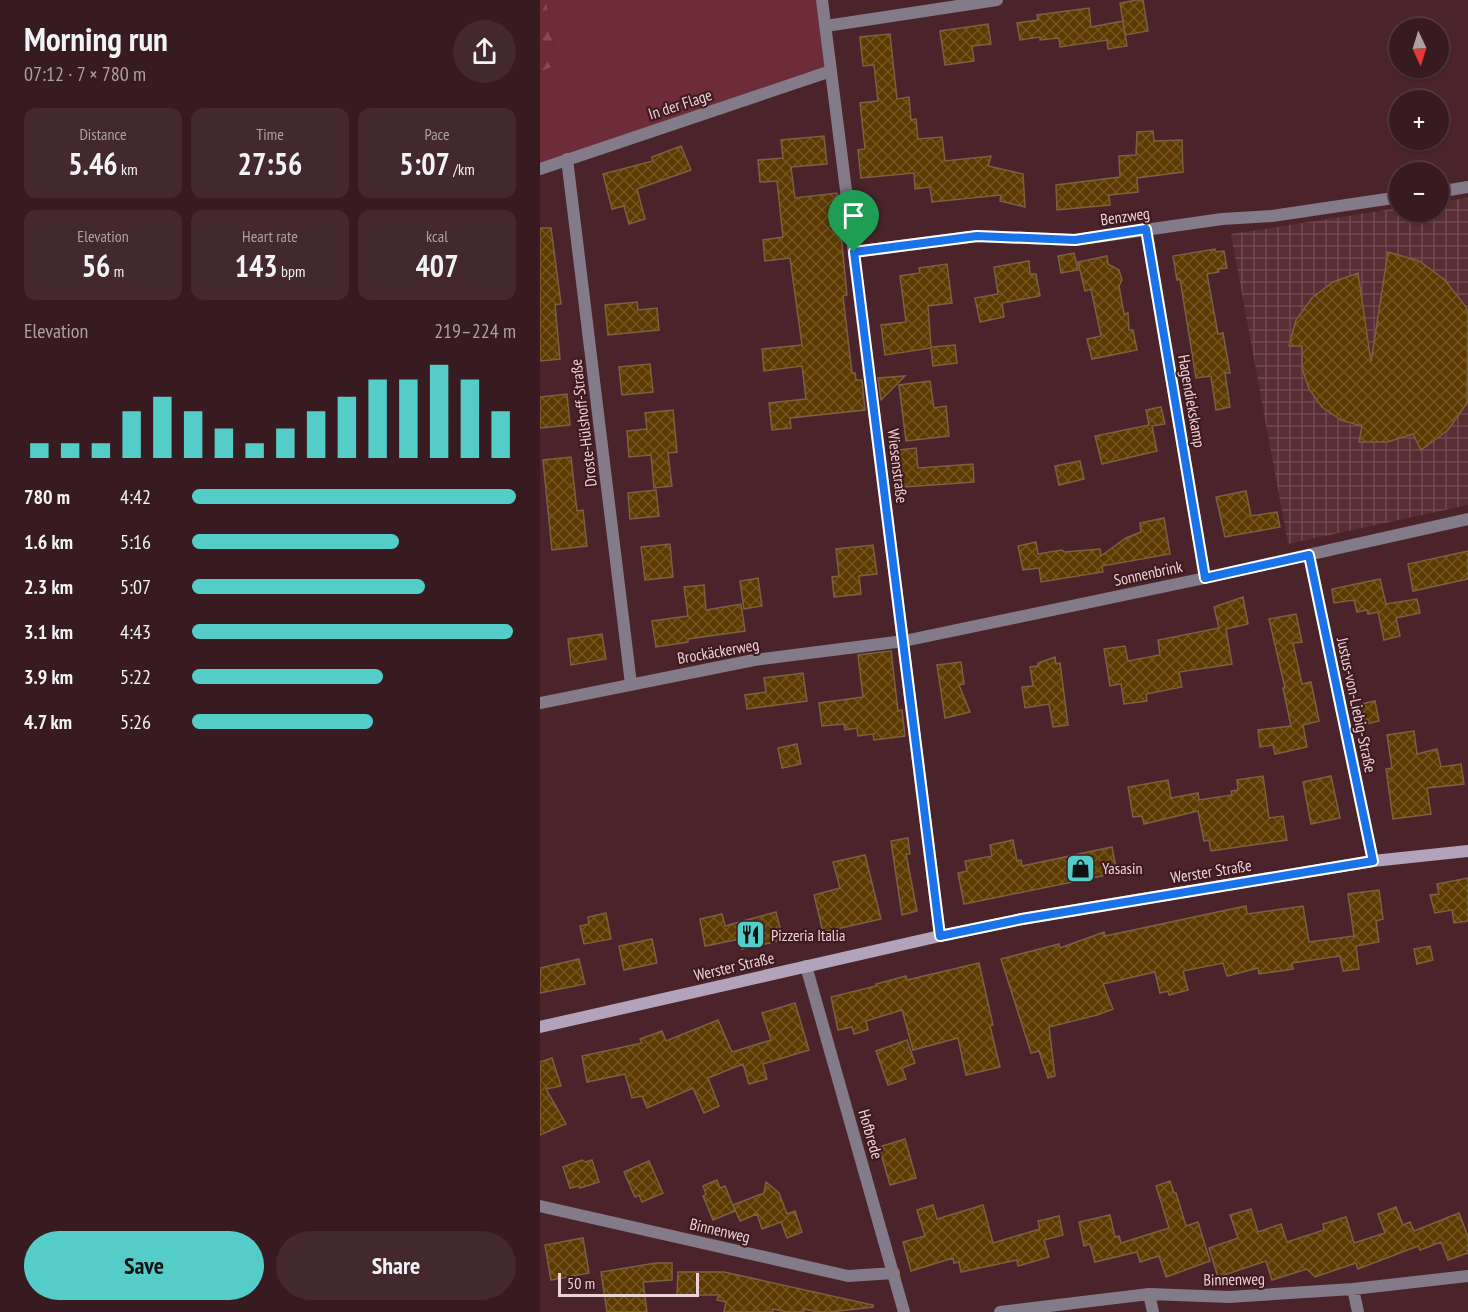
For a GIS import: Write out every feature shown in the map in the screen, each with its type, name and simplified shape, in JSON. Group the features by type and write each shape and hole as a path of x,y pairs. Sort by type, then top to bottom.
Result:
{"main road":[{"name":"Werster Straße","path":"540,1027 1022,919 1373,861 1468,851"}],"street":[{"name":"Wiesenstraße","path":"822,0 940,936"},
{"path":"825,26 997,0"},
{"name":"In der Flage","path":"540,169 831,71"},
{"name":"Droste-Hülshoff-Straße","path":"567,159 631,684"},
{"path":"1449,190 1468,187"},
{"name":"Benzweg","path":"854,252 977,236 1075,240 1222,219 1272,216 1389,199"},
{"name":"Hagendiekskamp","path":"1146,229 1205,578"},
{"name":"Sonnenbrink","path":"904,641 1205,578 1468,519"},
{"name":"Justus-von-Liebig-Straße","path":"1309,555 1373,861"},
{"name":"Brockäckerweg","path":"540,703 754,660 904,641"},
{"name":"Hofbrede","path":"806,966 904,1312"},
{"name":"Binnenweg","path":"540,1206 848,1276 894,1273"},
{"name":"Binnenweg","path":"1000,1312 1149,1294 1229,1297 1353,1289 1468,1276"},
{"path":"1353,1289 1358,1312"},
{"path":"1149,1294 1153,1312"}],"shaded area":[{"path":"1468,198 1468,505 1288,544 1231,234 1389,210 1389,222 1449,222 1449,201"}],"green space":[{"path":"540,0 546,0 556,65 540,72"},
{"path":"546,0 820,0 829,68 540,166 540,72 556,65"}],"building":[{"path":"1143,0 1148,31 1125,35 1120,3"},
{"path":"1089,8 1091,27 1123,21 1127,46 1108,49 1107,40 1060,47 1059,38 1040,40 1040,37 1020,40 1017,23 1038,20 1037,15"},
{"path":"988,24 991,44 972,46 974,61 945,65 940,31"},
{"path":"890,34 897,99 909,97 911,120 916,119 918,139 942,137 945,161 991,156 988,166 1023,174 1025,207 1000,201 1001,195 932,202 930,187 915,189 914,173 861,178 858,150 865,149 860,103 878,101 874,65 863,66 860,37"},
{"path":"1153,131 1154,141 1182,140 1183,172 1137,178 1138,192 1109,195 1110,205 1057,210 1056,185 1120,177 1119,156 1136,155 1137,132"},
{"path":"824,136 827,164 791,167 795,198 837,193 847,295 843,296 852,373 855,373 856,380 862,380 865,410 790,418 791,428 772,430 769,403 806,399 802,366 764,371 762,349 802,345 790,258 765,261 763,240 783,237 777,181 760,182 758,160 783,158 781,140"},
{"path":"681,146 691,170 637,189 645,219 629,224 624,206 612,209 603,174 653,161 652,157"},
{"path":"540,228 551,228 561,304 555,305 560,359 540,361"},
{"path":"1215,249 1216,252 1224,251 1227,268 1207,274 1218,334 1223,333 1230,373 1225,373 1230,407 1216,410 1211,376 1196,378 1180,279 1177,280 1173,256"},
{"path":"1388,252 1419,261 1445,280 1466,307 1468,314 1467,403 1448,430 1421,450 1413,434 1387,442 1359,442 1362,426 1341,420 1322,407 1309,389 1302,368 1302,346 1289,346 1296,320 1312,298 1333,282 1358,273 1371,362"},
{"path":"1074,253 1078,270 1061,273 1058,256"},
{"path":"1107,256 1108,264 1119,270 1122,280 1119,286 1124,314 1128,313 1129,330 1133,330 1137,350 1092,359 1087,339 1101,336 1091,289 1085,291 1078,262"},
{"path":"1029,261 1030,274 1036,274 1040,296 1002,303 1004,317 980,322 975,298 998,294 994,267"},
{"path":"947,264 952,303 928,306 931,347 955,345 957,363 933,366 931,348 885,355 881,325 906,322 900,276 920,273 919,268"},
{"path":"637,302 638,310 657,308 659,330 608,335 605,305"},
{"path":"650,364 653,392 622,395 619,367"},
{"path":"905,376 881,400 878,378"},
{"path":"930,381 934,408 946,406 949,436 906,441 899,385"},
{"path":"567,394 570,425 540,428 540,397"},
{"path":"1161,407 1165,424 1152,426 1157,451 1102,464 1095,436 1149,425 1146,410"},
{"path":"673,410 677,452 668,453 672,486 654,488 651,455 629,457 627,431 647,429 645,413"},
{"path":"916,448 918,468 973,464 974,482 904,487 899,450"},
{"path":"571,457 577,511 583,510 587,546 552,550 543,460"},
{"path":"1080,461 1084,479 1059,485 1055,466"},
{"path":"656,490 659,516 630,519 628,493"},
{"path":"1246,491 1251,516 1277,512 1280,527 1225,537 1216,497"},
{"path":"1164,518 1170,554 1102,566 1103,572 1041,582 1039,568 1023,570 1018,546 1036,542 1038,554 1062,550 1064,552 1100,549 1101,556 1126,538 1141,532 1140,523"},
{"path":"670,544 673,577 645,580 641,547"},
{"path":"873,545 877,574 859,576 861,594 834,597 832,577 839,576 836,549"},
{"path":"1468,551 1468,579 1413,591 1408,564"},
{"path":"758,578 762,606 744,609 740,581"},
{"path":"1380,579 1386,604 1417,599 1420,613 1396,618 1400,636 1384,640 1378,612 1368,614 1367,610 1357,612 1354,600 1334,603 1332,589"},
{"path":"704,585 706,610 741,604 745,631 688,639 688,642 656,647 652,621 688,616 684,587"},
{"path":"1243,597 1248,624 1226,629 1232,664 1179,672 1182,687 1146,694 1147,701 1124,704 1121,684 1110,686 1104,649 1125,646 1128,661 1160,655 1158,640 1219,628 1214,607"},
{"path":"1296,614 1302,642 1293,643 1302,684 1311,682 1319,721 1303,725 1307,747 1275,754 1273,745 1260,747 1258,730 1291,726 1269,619"},
{"path":"602,634 606,659 571,665 568,639"},
{"path":"891,651 898,711 902,710 905,736 874,740 873,734 858,736 857,728 845,730 844,724 822,726 819,703 863,697 858,655"},
{"path":"1055,657 1056,664 1060,663 1068,725 1053,727 1049,704 1025,708 1022,687 1033,686 1030,667 1038,666 1038,663"},
{"path":"961,662 964,684 959,685 970,712 945,718 937,665"},
{"path":"803,673 807,701 747,709 745,695 766,692 764,678"},
{"path":"1375,701 1379,721 1361,725 1357,705"},
{"path":"1414,731 1417,754 1437,749 1441,767 1461,764 1464,784 1427,788 1431,814 1393,819 1386,769 1392,768 1387,735"},
{"path":"797,744 801,764 782,768 778,748"},
{"path":"1263,776 1269,818 1283,816 1287,840 1211,851 1209,840 1204,841 1198,811 1144,824 1142,816 1133,817 1128,787 1168,780 1171,798 1198,793 1199,800 1232,795 1231,791 1238,790 1237,780"},
{"path":"1331,776 1340,818 1311,824 1303,782"},
{"path":"908,838 910,854 906,854 917,911 902,915 891,841"},
{"path":"1013,840 1017,861 1021,860 1022,866 1112,847 1117,873 964,904 958,873 967,871 965,861 992,856 990,845"},
{"path":"865,855 881,919 823,932 814,895 840,888 833,862"},
{"path":"1468,878 1468,921 1454,923 1452,910 1435,913 1430,895 1439,894 1437,884"},
{"path":"1379,890 1383,919 1376,921 1379,942 1356,946 1359,969 1343,971 1340,956 1292,963 1293,969 1259,974 1258,968 1227,976 1223,963 1183,971 1188,990 1169,995 1168,991 1160,993 1155,972 1103,984 1113,1009 1049,1027 1055,1076 1048,1078 1039,1051 1031,1053 1001,959 1059,944 1060,948 1104,932 1105,936 1246,906 1247,914 1303,906 1309,942 1354,936 1348,894"},
{"path":"776,912 783,940 742,949 740,939 705,946 700,919 722,914 725,926"},
{"path":"606,913 611,939 584,944 580,926 589,924 588,917"},
{"path":"652,939 657,963 624,970 619,946"},
{"path":"1430,946 1433,960 1417,964 1414,949"},
{"path":"579,959 585,984 540,993 540,968"},
{"path":"979,963 1000,1067 966,1075 958,1038 913,1050 902,1010 866,1021 868,1030 854,1034 852,1027 838,1030 831,997 906,976 907,980"},
{"path":"795,1003 809,1050 763,1064 767,1079 749,1084 743,1064 708,1078 719,1106 704,1113 693,1088 647,1108 642,1096 632,1098 625,1074 587,1082 582,1056 642,1043 640,1039 662,1031 666,1041 718,1020 732,1052 771,1040 762,1013"},
{"path":"907,1040 915,1063 902,1068 906,1079 888,1085 876,1051"},
{"path":"552,1058 561,1086 546,1089 566,1124 540,1135 540,1062"},
{"path":"905,1139 916,1178 890,1185 879,1147"},
{"path":"582,1160 585,1162 592,1160 599,1182 580,1188 579,1186 570,1188 563,1167"},
{"path":"649,1161 663,1193 642,1202 639,1195 635,1197 624,1172"},
{"path":"717,1180 720,1188 725,1186 735,1211 713,1220 703,1196 706,1194 703,1186"},
{"path":"1170,1181 1186,1226 1198,1222 1210,1261 1166,1277 1159,1256 1140,1262 1137,1252 1095,1262 1090,1244 1084,1246 1079,1222 1110,1215 1115,1237 1119,1236 1121,1243 1169,1228 1156,1186"},
{"path":"766,1182 779,1193 787,1214 795,1211 802,1232 787,1238 781,1222 762,1229 757,1214 740,1221 733,1205 764,1193"},
{"path":"933,1205 937,1219 983,1205 993,1243 1040,1229 1038,1221 1059,1216 1063,1235 1044,1240 1049,1257 1018,1266 1017,1260 961,1272 959,1262 954,1263 953,1258 911,1271 903,1242 925,1236 917,1210"},
{"path":"1396,1207 1403,1225 1410,1222 1414,1231 1459,1213 1468,1237 1468,1253 1448,1260 1441,1242 1420,1250 1418,1246 1358,1269 1356,1263 1315,1277 1307,1269 1272,1280 1266,1261 1218,1277 1209,1248 1238,1238 1230,1215 1251,1209 1258,1232 1281,1224 1287,1242 1324,1230 1323,1224 1346,1217 1354,1243 1385,1233 1378,1214"},
{"path":"583,1238 589,1273 551,1280 545,1245"},
{"path":"656,1263 672,1263 672,1280 643,1282 647,1312 607,1312 601,1272"},
{"path":"678,1272 724,1272 873,1305 873,1307 830,1312 804,1309 804,1312 787,1312 773,1309 773,1312 724,1312 726,1302 717,1300 719,1295 677,1295"}],"place":[{"name":"Yasasin","path":"1081,868"},
{"name":"Pizzeria Italia","path":"750,935"}],"route":[{"path":"1146,229 1205,578 1309,555 1373,861 1022,919 940,936 854,252 977,236 1075,240 1146,229"}]}
